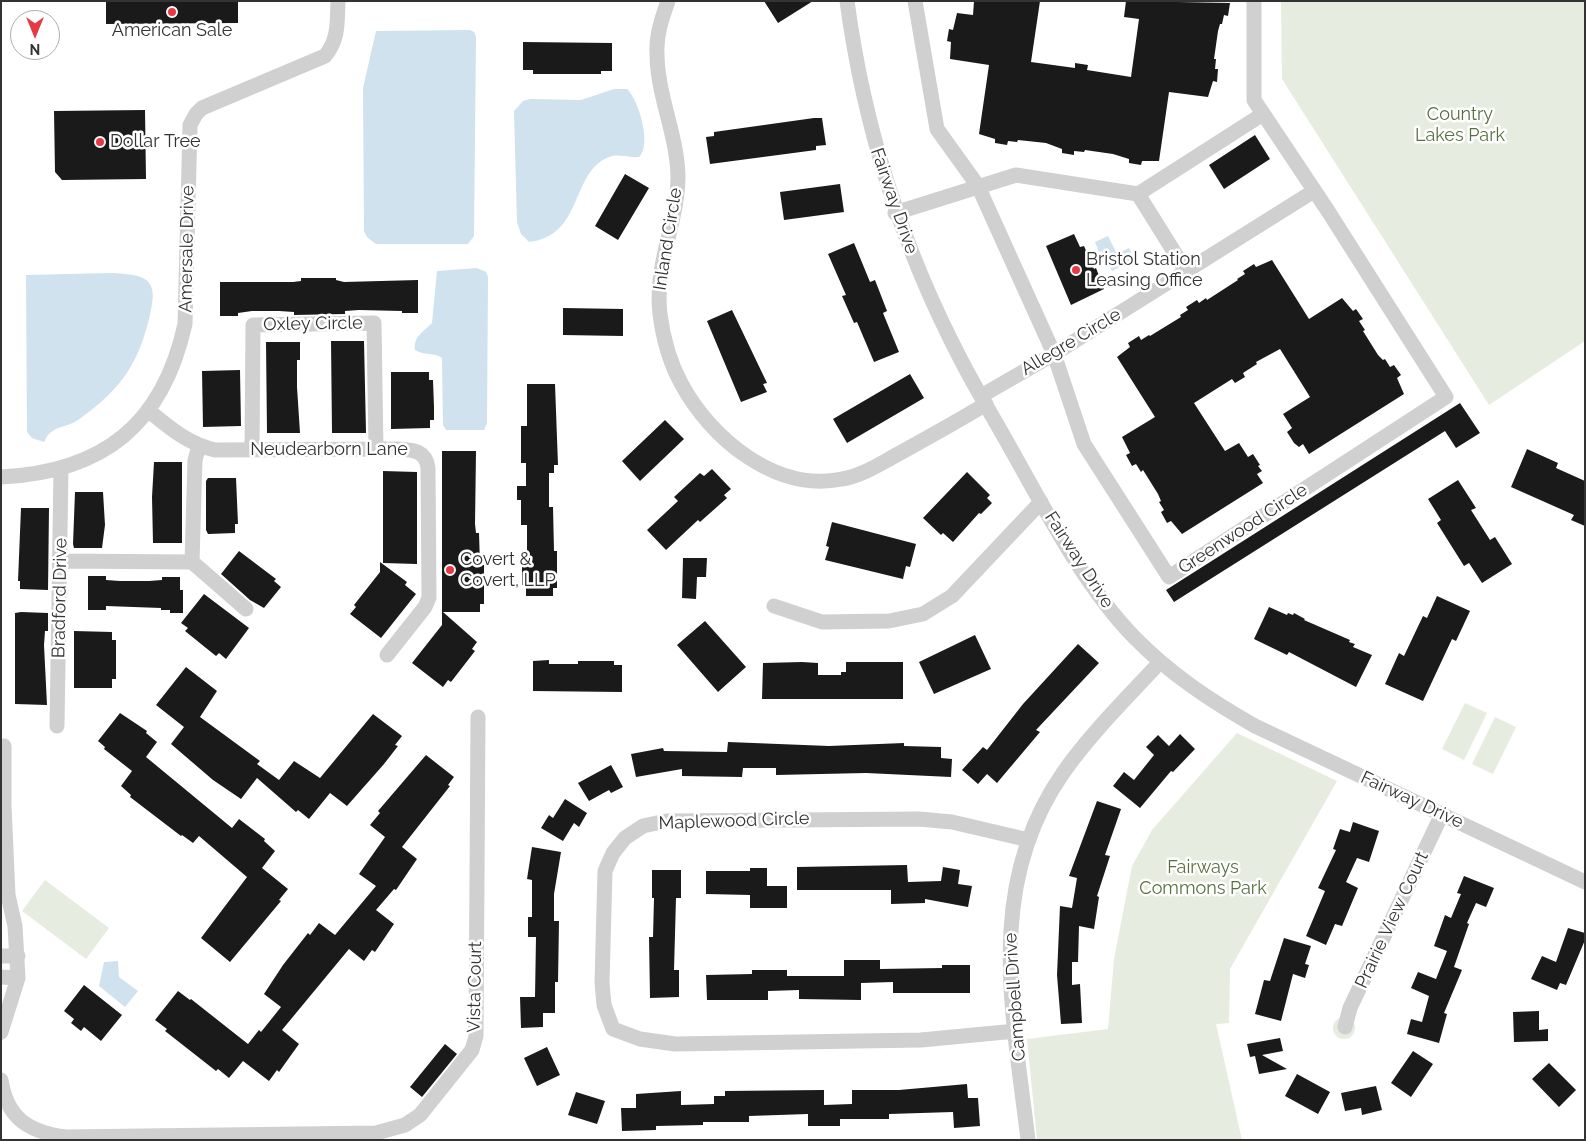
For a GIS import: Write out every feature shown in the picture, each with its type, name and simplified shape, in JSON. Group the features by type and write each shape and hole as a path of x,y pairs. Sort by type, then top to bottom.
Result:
{"street":[{"name":"Amersale Drive","path":"1,477 35,474 61,469 88,458 116,441 149,411 166,384 178,355 185,324 190,125 202,108 325,56 334,46 337,34 338,1"},
{"name":"Inland Circle","path":"668,1 658,30 656,52 658,74 675,149 678,175 677,196 659,274 660,313 673,366 697,409 728,442 754,460 788,477 822,482 842,479 871,470 984,400"},
{"name":"Fairway Drive","path":"847,1 860,83 878,158 895,213 941,320 1041,502 1104,602 1133,636 1160,662 1208,700 1255,726 1585,882"},
{"name":"Greenwood Circle","path":"915,1 937,129 978,186 1054,354 1084,444 1168,577 1446,398 1254,100 1254,1"},
{"path":"895,213 1016,175 1138,194 1263,114"},
{"name":"Allegre Circle","path":"984,400 1314,191"},
{"path":"1138,194 1186,271"},
{"name":"Oxley Circle","path":"252,450 253,325 374,323 376,448"},
{"name":"Neudearborn Lane","path":"149,411 181,437 199,446 215,450 376,448 417,451 427,460 429,598 425,607 387,655"},
{"path":"192,562 195,460 199,446"},
{"name":"Bradford Drive","path":"57,726 61,469"},
{"path":"774,606 822,622 888,621 923,614 952,596 1041,502"},
{"path":"61,561 192,562 246,609"},
{"name":"Campbell Drive","path":"1028,1140 1016,1031 1009,940 1014,896 1029,840 1038,818 1062,774 1080,751 1160,662"},
{"name":"Vista Court","path":"1,1080 9,1106 20,1120 43,1134 66,1137 376,1134 406,1126 420,1115 472,1050 476,1036 478,717"},
{"path":"1,1032 18,978 15,926 8,895 4,805 4,746"},
{"name":"Prairie View Court","path":"1345,1027 1350,1008 1442,814"},
{"name":"Maplewood Circle","path":"1016,1031 921,1040 675,1044 640,1039 613,1029 604,1005 602,983 603,890 607,863 618,845 631,833 644,826 666,820 919,819 952,822 1029,840"},
{"path":"1,956 18,956"},
{"path":"1,977 18,978"}],"green space":[{"name":"Country Lakes Park","path":"1281,1 1585,1 1585,341 1489,405 1282,79"},
{"path":"1465,703 1487,713 1464,760 1442,749"},
{"path":"1495,717 1516,727 1493,774 1472,764"},
{"name":"Fairways Commons Park","path":"1237,733 1337,781 1230,969 1229,1023 1216,1024 1242,1140 1037,1140 1027,1039 1108,1029 1114,959 1132,866 1152,830"},
{"path":"45,880 109,928 86,959 22,911"},
{"path":"1344,1017 1352,1020 1355,1028 1352,1036 1344,1039 1336,1036 1333,1028 1336,1020"}],"water":[{"path":"470,30 474,32 476,37 474,236 468,244 376,244 367,237 364,231 363,88 376,31"},
{"path":"614,89 627,89 636,103 644,134 643,151 639,157 612,156 597,165 588,176 568,216 559,228 547,237 529,242 521,234 517,222 514,111 523,101 530,99 581,100"},
{"path":"1108,236 1117,254 1129,248 1136,263 1127,267 1125,264 1112,271 1102,251 1099,252 1095,242"},
{"path":"477,268 486,272 488,277 487,423 484,430 446,430 443,425 442,358 418,352 415,350 415,345 419,335 432,323 437,271"},
{"path":"112,273 139,276 150,283 152,290 153,298 147,328 135,359 118,385 93,409 75,422 53,431 44,442 32,438 27,432 26,275"},
{"path":"118,961 119,977 138,991 125,1007 99,986 104,962"}],"building":[{"name":"American Sale","path":"106,1 238,1 238,23 106,24"},
{"path":"764,1 813,1 778,23"},
{"path":"974,1 1040,1 1031,62 1075,68 1075,63 1088,65 1087,70 1131,77 1139,19 1124,17 1126,1 1230,3 1228,16 1224,15 1218,31 1214,59 1216,59 1215,69 1218,69 1217,82 1213,81 1208,97 1169,92 1159,161 1142,161 1141,165 1129,163 1129,159 1113,154 1085,150 1084,152 1074,151 1074,155 1062,153 1062,149 1046,143 1018,140 1017,142 1008,141 1007,145 995,143 995,139 979,134 989,65 950,59 951,42 947,41 949,29 953,30 957,13 973,15"},
{"path":"523,42 612,43 612,71 601,71 601,74 533,74 533,70 523,70"},
{"name":"Dollar Tree","path":"145,110 146,179 62,180 55,172 54,111"},
{"path":"822,118 826,145 816,146 816,150 710,164 706,137 714,136 714,132"},
{"path":"1255,135 1270,159 1224,189 1209,165"},
{"path":"625,174 649,188 618,240 595,226"},
{"path":"840,184 844,212 784,220 780,192"},
{"name":"Bristol Station Leasing Office","path":"1074,234 1080,247 1084,246 1094,269 1096,268 1104,289 1071,305 1046,246"},
{"path":"854,243 870,282 875,280 887,311 883,313 899,352 874,362 857,322 854,323 842,296 846,295 828,254"},
{"path":"1272,260 1309,319 1342,298 1353,311 1356,309 1363,319 1359,321 1365,330 1363,331 1378,355 1383,360 1385,359 1390,367 1394,365 1401,375 1397,378 1404,394 1309,454 1303,444 1299,447 1294,443 1287,432 1292,428 1283,414 1310,397 1280,349 1256,362 1257,364 1243,373 1245,377 1235,383 1232,379 1194,403 1225,451 1239,443 1248,457 1253,454 1260,465 1258,466 1262,471 1257,474 1263,483 1182,534 1171,521 1167,523 1161,512 1164,510 1159,502 1161,501 1158,494 1143,470 1141,472 1136,464 1132,466 1126,455 1130,453 1122,437 1155,417 1117,357 1130,347 1128,343 1139,336 1141,340 1150,336 1181,317 1180,315 1188,310 1186,307 1197,300 1199,303 1206,298 1207,300 1238,280 1245,274 1243,271 1254,264 1256,267"},
{"path":"301,278 336,278 336,280 344,282 418,280 418,313 359,310 345,311 345,314 294,315 294,312 252,311 238,313 238,316 220,316 220,282 293,282 301,281"},
{"path":"563,308 623,309 623,336 563,335"},
{"path":"732,310 767,383 763,384 767,392 741,402 707,321"},
{"path":"331,341 364,341 366,433 332,433"},
{"path":"266,342 300,342 300,360 297,360 297,387 300,433 267,433"},
{"path":"240,370 241,426 203,427 202,371"},
{"path":"391,372 429,372 429,380 433,380 434,407 434,420 430,420 430,428 391,429"},
{"path":"910,374 924,398 847,443 833,419"},
{"path":"527,384 555,384 558,465 554,465 554,473 549,473 549,507 553,507 554,551 557,551 557,588 553,588 553,596 526,596 526,585 522,585 522,550 527,550 527,525 521,525 521,500 517,500 517,486 526,486 526,463 521,463 521,426 527,426"},
{"path":"1460,403 1480,433 1456,448 1445,431 1174,602 1166,590"},
{"path":"665,420 684,439 640,481 622,461"},
{"path":"1527,449 1558,463 1556,468 1585,481 1585,526 1571,520 1574,515 1511,487"},
{"path":"442,451 476,451 475,524 476,533 479,533 480,565 484,565 484,604 480,604 480,612 443,612 477,642 472,649 475,651 451,682 448,680 443,687 412,663 442,625"},
{"path":"154,462 182,462 182,543 153,543 152,497"},
{"path":"712,469 731,489 724,495 727,498 700,522 698,520 666,550 647,530 678,501 674,497 700,473 704,476"},
{"path":"383,471 417,472 417,564 383,563"},
{"path":"967,472 990,495 987,498 992,503 981,514 979,513 953,542 943,533 941,535 923,518"},
{"path":"208,478 236,478 238,524 235,524 235,533 208,534 206,530 206,481"},
{"path":"1458,480 1476,508 1471,510 1490,540 1495,537 1512,564 1482,583 1469,563 1464,566 1437,523 1441,520 1428,499"},
{"path":"75,492 103,492 105,525 102,548 74,548"},
{"path":"21,508 49,508 48,590 20,589 20,581 18,581"},
{"path":"832,522 916,544 910,567 906,566 903,579 825,560 829,547 826,546"},
{"path":"239,551 276,579 274,581 281,587 264,608 250,600 221,574"},
{"path":"683,558 707,558 706,577 697,577 696,599 682,598"},
{"path":"380,562 407,582 405,585 416,594 381,638 350,614 356,607 354,605 380,572"},
{"path":"88,576 106,576 106,580 120,581 149,581 162,580 162,577 180,577 180,590 183,590 183,613 170,613 170,610 161,610 161,608 106,606 106,610 88,610"},
{"path":"204,594 249,628 226,659 219,653 216,656 206,648 185,631 188,628 181,623"},
{"path":"1437,596 1470,611 1456,641 1452,639 1423,701 1385,684 1399,653 1404,656 1423,616 1427,618"},
{"path":"1269,607 1287,615 1288,613 1293,615 1294,613 1304,620 1350,640 1349,642 1355,644 1353,647 1372,655 1356,687 1289,652 1287,655 1254,639"},
{"path":"15,613 48,613 48,631 45,631 44,645 47,705 15,704"},
{"path":"705,621 746,667 718,692 677,645"},
{"path":"74,631 112,632 112,640 116,640 116,679 112,679 112,688 74,688"},
{"path":"975,635 991,669 934,694 919,662"},
{"path":"1078,644 1099,663 1036,730 1040,732 997,783 987,774 978,784 962,770 983,747 987,750 1023,704"},
{"path":"549,660 549,664 578,664 578,661 614,661 614,665 622,665 622,692 533,691 533,661"},
{"path":"846,662 903,662 903,699 762,699 763,663 818,663 818,675 841,675 841,672 846,672"},
{"path":"186,667 217,691 200,717 260,761 257,764 279,780 294,761 320,778 373,714 402,736 395,745 398,746 384,764 347,806 330,793 309,819 298,810 296,812 257,778 241,799 213,780 171,744 184,727 156,705"},
{"path":"120,713 147,731 146,733 157,742 146,757 232,828 239,819 265,839 264,841 275,851 262,868 288,889 279,900 281,901 230,962 201,938 247,877 199,836 193,843 181,836 130,797 131,795 121,786 132,771 104,749 105,747 98,741"},
{"path":"1180,734 1195,749 1173,772 1171,771 1140,808 1113,786 1124,772 1134,780 1154,755 1146,747 1158,735 1169,746"},
{"path":"728,742 829,746 904,743 904,746 941,747 941,758 952,759 951,777 866,773 776,775 776,768 743,768 742,777 682,776 682,769 636,777 631,754 663,748 664,751 727,752"},
{"path":"426,755 454,777 448,785 450,786 402,847 417,859 396,890 394,889 376,910 394,924 375,952 372,950 364,961 349,949 282,1030 299,1044 279,1072 277,1070 269,1081 243,1061 229,1078 218,1069 216,1071 165,1031 167,1029 155,1020 178,991 248,1044 259,1030 261,1032 281,1007 264,994 283,965 308,933 310,935 319,923 335,935 376,886 359,874 385,837 370,825 380,813 378,811"},
{"path":"611,765 623,787 611,793 609,790 589,801 578,783"},
{"path":"565,799 587,813 579,827 574,823 563,841 541,828 549,815 553,818"},
{"path":"1097,801 1121,809 1105,855 1110,856 1097,896 1099,897 1094,929 1079,926 1078,962 1072,962 1072,985 1080,984 1082,1023 1061,1024 1057,975 1060,906 1072,908 1077,878 1069,876"},
{"path":"1353,822 1379,831 1369,862 1357,858 1346,882 1358,888 1342,926 1335,924 1326,945 1306,936 1325,891 1318,888 1336,850 1333,849 1340,829 1350,832"},
{"path":"532,847 561,852 554,894 554,921 559,921 558,982 555,982 555,1013 543,1013 543,1027 521,1028 520,997 535,997 536,937 528,937 528,917 532,917 532,880 527,879"},
{"path":"907,865 908,882 941,881 943,867 960,870 958,884 972,886 968,907 925,899 925,903 891,904 891,890 797,890 797,867"},
{"path":"750,868 767,868 767,886 787,886 787,908 750,908 750,895 706,894 706,871 750,871"},
{"path":"652,870 681,870 681,898 676,898 674,970 679,970 679,997 650,998 649,937 653,937 654,898 652,898"},
{"path":"1464,876 1494,888 1486,907 1476,903 1467,923 1469,924 1454,967 1462,970 1444,1013 1447,1014 1439,1043 1407,1034 1411,1019 1422,1022 1429,996 1411,988 1418,972 1436,979 1447,951 1434,946 1445,915 1451,918 1461,894 1457,893"},
{"path":"1568,928 1585,933 1585,940 1566,985 1560,983 1557,990 1531,979 1542,956 1556,962"},
{"path":"1284,938 1311,946 1305,964 1309,965 1305,978 1293,974 1281,1021 1255,1014 1264,980 1270,981"},
{"path":"844,960 880,960 880,969 942,968 942,965 970,965 970,993 893,993 893,982 861,983 861,1000 799,999 799,990 768,991 768,1000 707,1000 706,975 752,974 752,970 787,970 787,976 844,976"},
{"path":"84,985 122,1015 101,1041 84,1027 81,1031 71,1023 74,1019 64,1011"},
{"path":"1539,1011 1539,1030 1548,1029 1548,1041 1514,1042 1513,1012"},
{"path":"1280,1038 1283,1051 1262,1055 1287,1069 1259,1074 1255,1056 1250,1057 1247,1044"},
{"path":"445,1044 457,1054 422,1097 410,1087"},
{"path":"547,1047 560,1075 537,1086 524,1058"},
{"path":"1413,1051 1433,1064 1411,1097 1391,1083"},
{"path":"1549,1063 1576,1090 1559,1107 1532,1079"},
{"path":"1297,1074 1330,1092 1318,1114 1285,1096"},
{"path":"967,1084 968,1098 978,1098 980,1126 954,1128 953,1112 889,1114 889,1119 840,1119 840,1126 808,1126 808,1114 749,1116 749,1122 703,1122 703,1125 656,1126 656,1130 622,1131 621,1108 636,1108 636,1094 681,1091 681,1105 714,1104 714,1096 725,1096 725,1091 824,1090 824,1105 852,1104 852,1090 899,1090"},
{"path":"1376,1086 1382,1110 1362,1115 1361,1108 1345,1111 1341,1093"},
{"path":"576,1092 605,1101 597,1124 568,1115"}],"place":[{"name":"American Sale","path":"172,12"},
{"name":"Dollar Tree","path":"100,142"},
{"name":"Bristol Station Leasing Office","path":"1076,270"},
{"name":"Covert & Covert, LLP","path":"450,570"}]}
